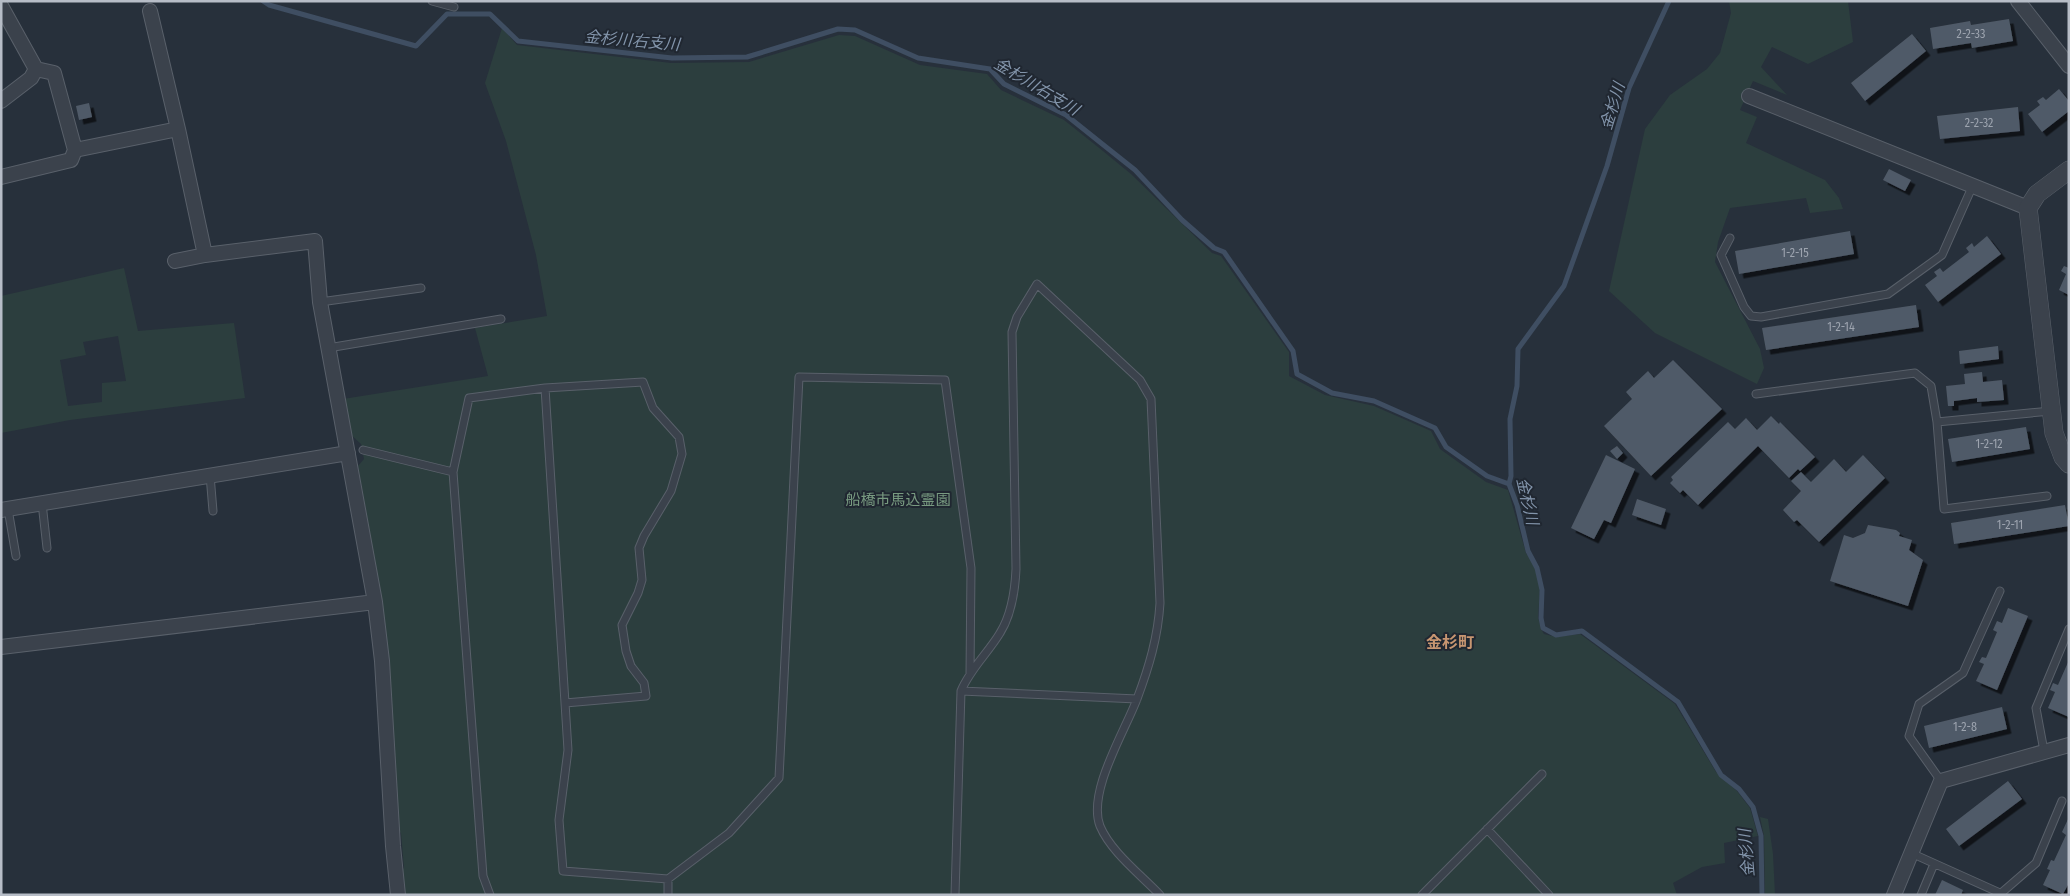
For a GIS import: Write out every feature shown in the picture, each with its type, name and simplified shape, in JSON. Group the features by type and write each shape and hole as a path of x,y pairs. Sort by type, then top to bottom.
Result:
{"street":[{"path":"2018,1 2069,66"},
{"path":"1,6 36,69 54,73 75,150 71,160 1,177"},
{"path":"150,11 205,255"},
{"path":"1,101 31,78 36,69"},
{"path":"1749,96 2028,208"},
{"path":"75,150 178,129"},
{"path":"2069,170 2036,194 2028,208 2054,433 2063,457 2069,464"},
{"path":"175,261 205,255 315,241 320,302 375,602 382,662 392,838 398,895"},
{"path":"5,509 348,452"},
{"path":"1,648 375,602"},
{"path":"1894,895 1941,781 2069,745"}],"lane":[{"path":"432,1 454,7"},
{"path":"1730,238 1721,255 1744,307 1751,316 1761,317 1888,294 1942,255 1973,186"},
{"path":"955,895 961,691 970,674 1000,633 1014,593 1016,570 1012,332 1017,317 1037,284 1140,380 1151,399 1160,603 1158,630 1137,699 1100,788 1098,804 1100,824 1108,841 1160,895"},
{"path":"320,302 421,288"},
{"path":"328,348 501,319"},
{"path":"1756,394 1915,373 1931,386 1944,508 2047,496"},
{"path":"545,388 568,750 559,820 563,871 668,879 728,833 778,778 799,377 945,380 971,568 970,674"},
{"path":"490,895 483,876 453,472 469,398 545,388 643,382 653,408 679,438 682,446 682,454 671,491 644,536 639,548 642,580 622,625 626,651 632,666 644,683 646,696 565,703"},
{"path":"1936,422 2051,411"},
{"path":"363,450 453,472"},
{"path":"210,475 213,511"},
{"path":"42,503 47,548"},
{"path":"5,509 16,556"},
{"path":"1941,781 1909,736 1911,728 1919,704 1963,673 2000,591"},
{"path":"2044,752 2036,708 2069,629"},
{"path":"961,691 1137,699"},
{"path":"1422,895 1542,774"},
{"path":"1911,853 2000,894 2036,862 2062,801"},
{"path":"1487,829 1549,895"},
{"path":"1921,895 1934,864"},
{"path":"668,879 668,895"}],"green space":[{"path":"1729,1 1848,1 1853,42 1808,64 1772,47 1761,67 1787,95 1753,81 1740,110 1757,117 1746,143 1825,180 1839,198 1843,209 1810,213 1806,198 1730,208 1718,242 1715,262 1760,349 1764,368 1757,384 1655,333 1609,291 1645,129 1670,95 1707,69 1720,53 1731,13"},
{"name":"船橋市馬込霊園","path":"502,28 517,45 671,63 749,62 839,35 855,36 920,65 987,74 1001,90 1064,120 1131,174 1212,253 1221,256 1289,352 1289,376 1325,395 1374,406 1431,431 1440,449 1486,482 1508,490 1526,553 1534,563 1540,589 1538,617 1544,634 1556,637 1580,634 1675,704 1716,772 1737,791 1750,808 1758,836 1724,843 1725,863 1702,867 1673,883 1677,895 401,895 398,874 404,868 401,833 394,826 387,660 382,601 358,466 364,459 361,444 350,434 343,399 488,376 475,328 547,316 536,255 506,141 485,83"},
{"path":"124,268 138,331 234,323 245,398 70,420 1,433 1,296","holes":["118,336 126,381 102,383 102,402 68,406 60,360 86,355 83,342"]},
{"path":"1760,817 1768,819 1773,854 1775,895 1765,895 1764,836"}],"building":[{"path":"2009,19 2013,41 1972,48 1971,43 1933,49 1930,28 1970,21 1971,25"},
{"path":"1912,34 1926,51 1865,101 1851,83"},
{"path":"2059,89 2069,101 2069,111 2042,132 2028,114 2040,105 2037,101 2043,97 2046,100"},
{"path":"89,103 92,117 79,120 76,106"},
{"path":"2018,107 2020,131 1940,139 1937,116"},
{"path":"1889,169 1911,180 1905,191 1883,180"},
{"path":"1850,231 1854,254 1739,274 1735,251"},
{"path":"1987,236 2001,254 1938,302 1925,285 1937,276 1934,272 1940,268 1943,272 1969,252 1966,248 1972,243 1974,247"},
{"path":"2064,266 2069,268 2069,295 2059,290 2066,274 2061,271"},
{"path":"1916,305 1919,327 1766,350 1762,328"},
{"path":"1998,346 1999,359 1960,364 1959,351"},
{"path":"1673,360 1722,409 1651,476 1604,426 1632,399 1626,392 1648,371 1654,378"},
{"path":"1982,372 1983,382 2002,380 2004,400 1977,402 1977,398 1954,401 1954,406 1948,406 1946,386 1965,384 1964,374"},
{"path":"1771,416 1779,424 1780,422 1815,457 1800,471 1798,469 1789,478 1758,446 1698,505 1683,490 1680,493 1670,483 1673,480 1671,477 1728,422 1735,429 1746,418 1757,430"},
{"path":"2026,427 2030,449 1952,462 1948,439"},
{"path":"1617,446 1623,453 1617,459 1610,451"},
{"path":"1606,455 1635,469 1611,523 1604,520 1594,539 1571,528"},
{"path":"1863,455 1885,478 1819,542 1797,520 1794,522 1783,510 1801,491 1791,481 1801,472 1811,482 1834,459 1846,472"},
{"path":"1637,499 1666,509 1661,525 1632,515"},
{"path":"2065,505 2069,526 1954,544 1951,523"},
{"path":"1868,525 1896,530 1900,533 1899,536 1912,540 1909,550 1923,560 1908,606 1830,581 1844,535 1853,538 1865,533"},
{"path":"2008,608 2028,616 1997,690 1976,681 1984,664 1979,662 1982,657 1986,658 1997,632 1993,630 1997,621 2002,623"},
{"path":"2069,660 2069,717 2048,708 2055,692 2050,690 2053,683 2058,685"},
{"path":"2002,707 2007,729 1929,748 1924,726"},
{"path":"2008,781 2022,799 1959,846 1946,829"},
{"path":"2069,817 2069,883 2063,894 2043,885 2050,870 2047,869 2051,860 2054,861 2066,835 2062,832"},
{"path":"1942,880 1963,890 1961,895 1935,895"}],"waterway":[{"name":"金杉川右支川","path":"263,1 269,5 416,46 447,14 490,14 518,41 672,58 747,57 838,29 855,30 918,58 990,69 1004,84 1066,115 1135,170 1182,220 1214,248 1224,252 1293,351 1297,374 1332,393 1374,401 1435,428 1446,447 1487,476 1509,484"},
{"name":"金杉川","path":"1669,1 1629,88 1607,166 1564,286 1518,349 1517,386 1510,419 1511,476 1509,484 1517,505 1528,551 1537,568 1542,590 1541,618 1543,628 1556,635 1582,631 1678,702 1721,775 1739,789 1753,807 1761,836 1762,895"}],"district":[{"name":"金杉町","path":"1450,642"}]}
